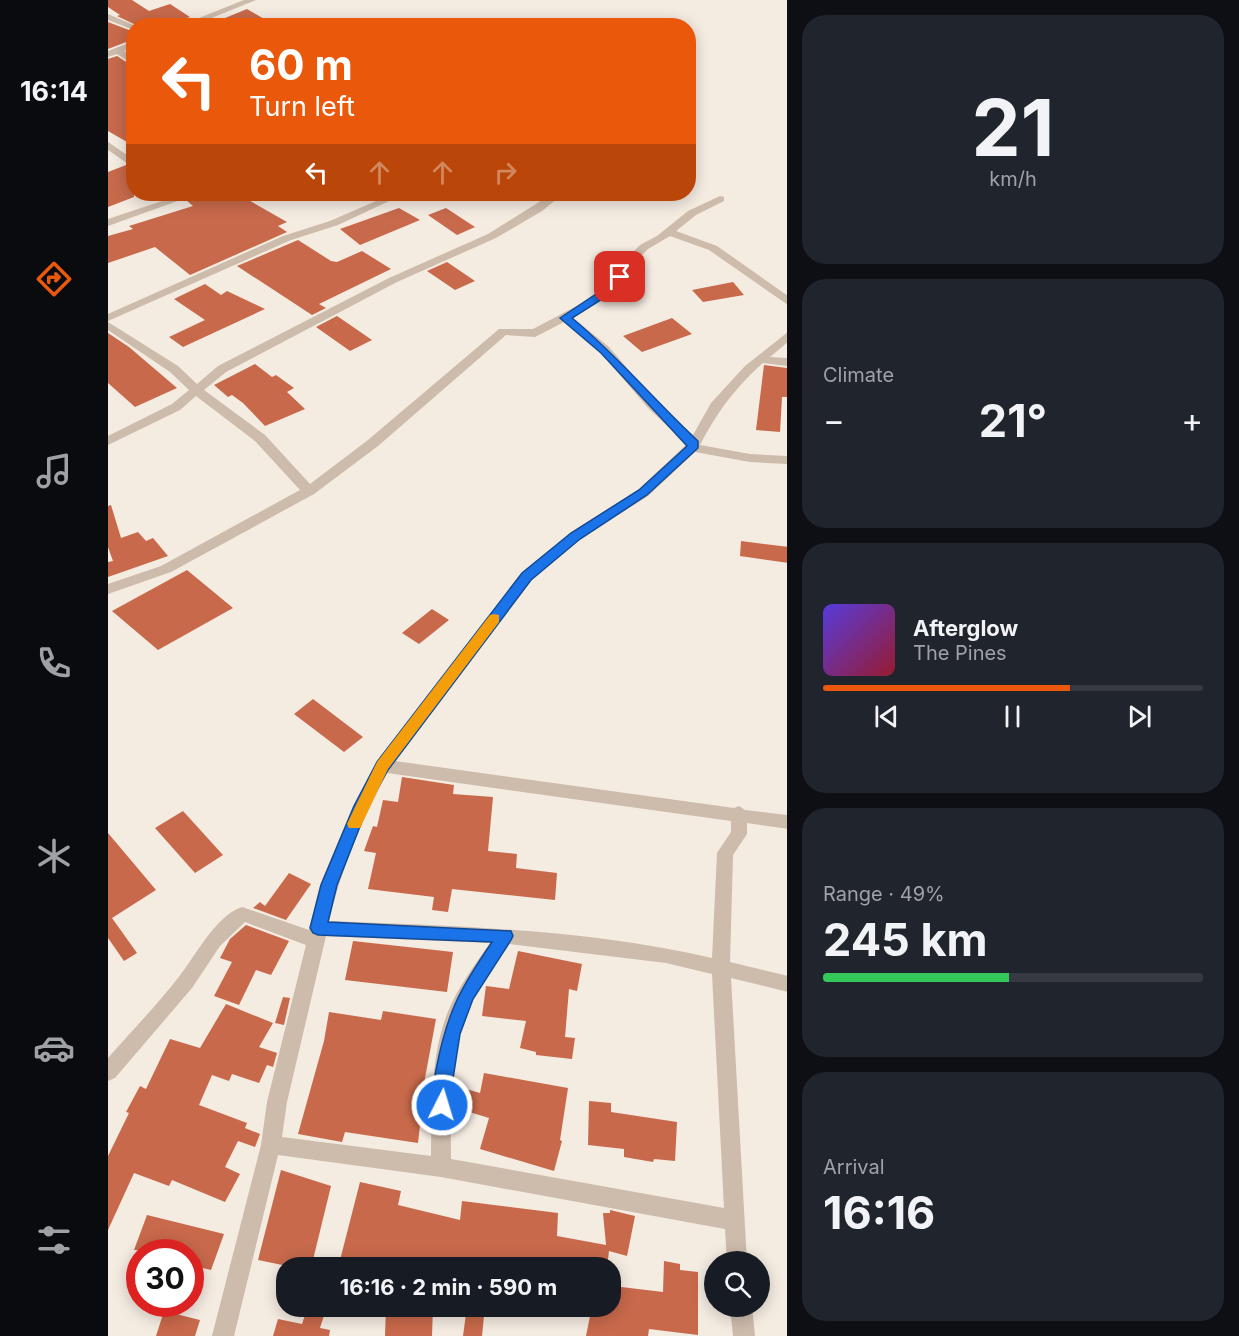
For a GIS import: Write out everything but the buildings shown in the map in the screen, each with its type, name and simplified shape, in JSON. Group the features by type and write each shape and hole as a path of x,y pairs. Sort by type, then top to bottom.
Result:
{"street":[{"path":"203,18 252,0"},
{"path":"108,17 126,25"},
{"path":"108,145 126,159"},
{"path":"108,589 166,569 309,490 373,443 503,332 535,333 566,318 611,288 625,266 644,247 669,232 692,213 720,199"},
{"path":"108,223 160,201"},
{"path":"108,318 287,238 334,223 384,201"},
{"path":"108,441 176,407 197,391 206,379 222,369 404,274 492,236 549,201"},
{"path":"669,232 713,248 787,301"},
{"path":"566,318 604,350 653,406 694,443 692,448"},
{"path":"108,325 174,369 197,391 260,438 288,472 309,490"},
{"path":"223,1336 270,1145 277,1102 329,885 361,806 382,766 527,576 575,536 643,493 692,448 715,406 760,359 787,336"},
{"path":"760,359 787,362"},
{"path":"692,448 750,458 787,460"},
{"path":"382,766 657,806 739,813 787,822"},
{"path":"736,1251 721,968 725,853 738,834 739,813"},
{"path":"108,1072 186,982 209,948 242,914 286,928 317,934 505,936 666,955 787,984"},
{"path":"441,1167 441,1091 451,1034 466,995 505,936"},
{"path":"270,1145 441,1167 733,1220"},
{"path":"742,1317 744,1336"}],"slow traffic":[{"path":"354,824 382,766 494,618"}],"route":[{"path":"442,1105 441,1091 451,1034 466,995 505,936 318,928 329,885 361,806 382,766 527,576 575,536 643,493 692,448 694,443 653,406 604,350 566,318 611,288 620,277"}]}
